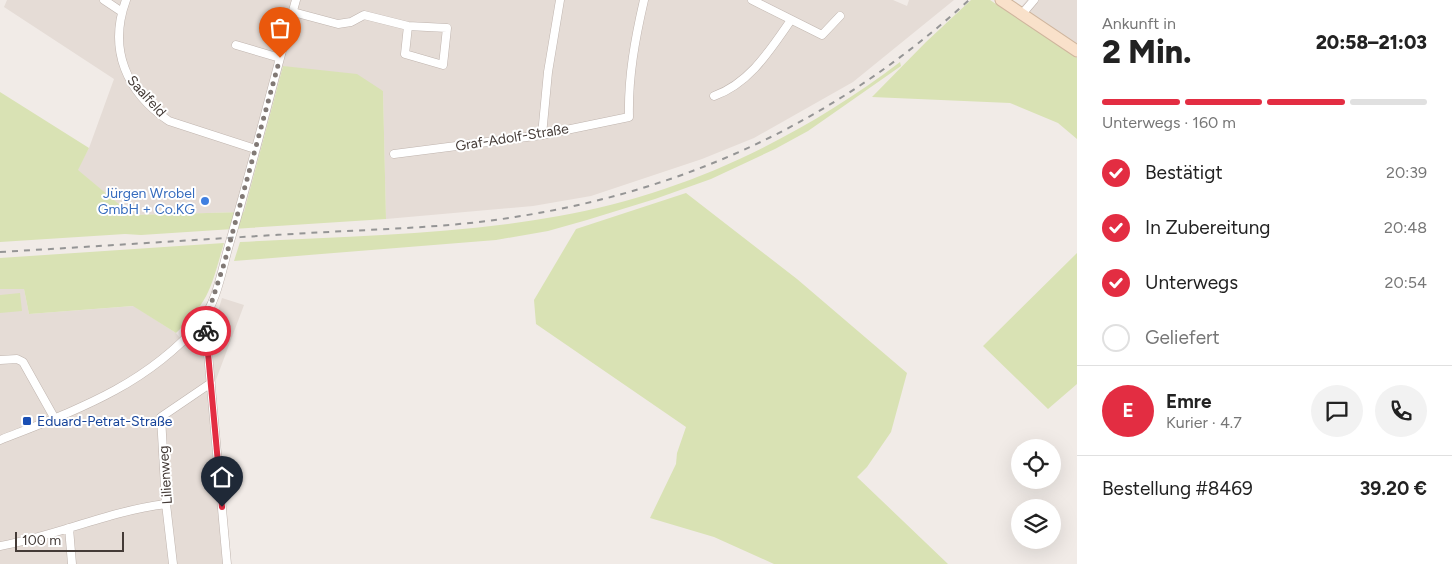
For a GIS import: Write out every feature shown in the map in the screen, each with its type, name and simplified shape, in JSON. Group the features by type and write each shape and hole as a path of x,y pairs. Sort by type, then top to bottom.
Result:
{"main road":[{"path":"1001,0 1077,51"}],"street":[{"path":"104,0 122,12"},
{"name":"Saalfeld","path":"126,0 122,12 118,43 122,64 136,88 159,114 176,124 256,149"},
{"path":"0,440 98,401 135,380 200,323 210,307 256,149 296,0"},
{"path":"542,135 548,72 560,0"},
{"name":"Graf-Adolf-Straße","path":"394,154 542,135 629,117 628,88 631,61 644,0"},
{"path":"752,0 822,35 840,16"},
{"path":"1022,14 1034,0"},
{"path":"293,12 331,24 345,24 364,15 408,26 447,28 443,65 404,54 408,26"},
{"path":"714,96 730,90 744,79 768,52 791,20"},
{"path":"236,45 280,58"},
{"path":"200,323 206,331 228,564"},
{"path":"0,360 17,359 23,362 55,419"},
{"name":"Lilienweg","path":"173,564 166,504 161,416 211,383"},
{"path":"0,546 36,540 139,507 166,504"},
{"path":"69,528 72,564"}],"shaded area":[{"path":"7,0 893,0 907,6 909,0 954,0 853,82 754,138 702,159 591,196 533,206 386,219 383,91 283,66 244,212 132,215 77,170 89,148 114,79 4,7"},
{"path":"1027,0 1077,0 1077,58 1014,15"},
{"path":"0,289 24,289 29,314 134,306 176,333 184,343 214,324 222,298 244,305 214,385 226,564 0,564"}],"green space":[{"path":"971,0 990,0 1077,58 1077,139 1058,123 1010,103 872,97"},
{"path":"900,62 901,66 808,131 775,149 711,179 587,220 548,231 496,240 234,261 240,242 400,234 480,227 559,216 651,193 695,178 781,138 862,90"},
{"path":"283,66 357,74 383,91 386,219 0,242 0,92 89,148 78,170 132,215 244,212"},
{"path":"686,193 797,279 907,373 891,432 867,467 857,477 948,564 774,564 714,537 650,518 676,464 677,453 686,427 536,324 534,300 576,229"},
{"path":"224,243 216,271 203,302 176,333 133,306 29,314 24,289 0,289 0,258"},
{"path":"1077,253 1077,384 1048,409 983,346"},
{"path":"20,293 22,311 0,313 0,295"}],"railway":[{"path":"0,252 438,226 490,221 579,205 641,188 701,168 759,143 814,114 868,80 919,42 969,0"}],"way so far":[{"path":"206,331 205,327 200,323 210,307 224,264 280,58"}],"place":[{"name":"Jürgen Wrobel GmbH + Co.KG","path":"205,201"},
{"name":"Eduard-Petrat-Straße","path":"27,421"}],"route":[{"path":"206,331 222,507"}]}
